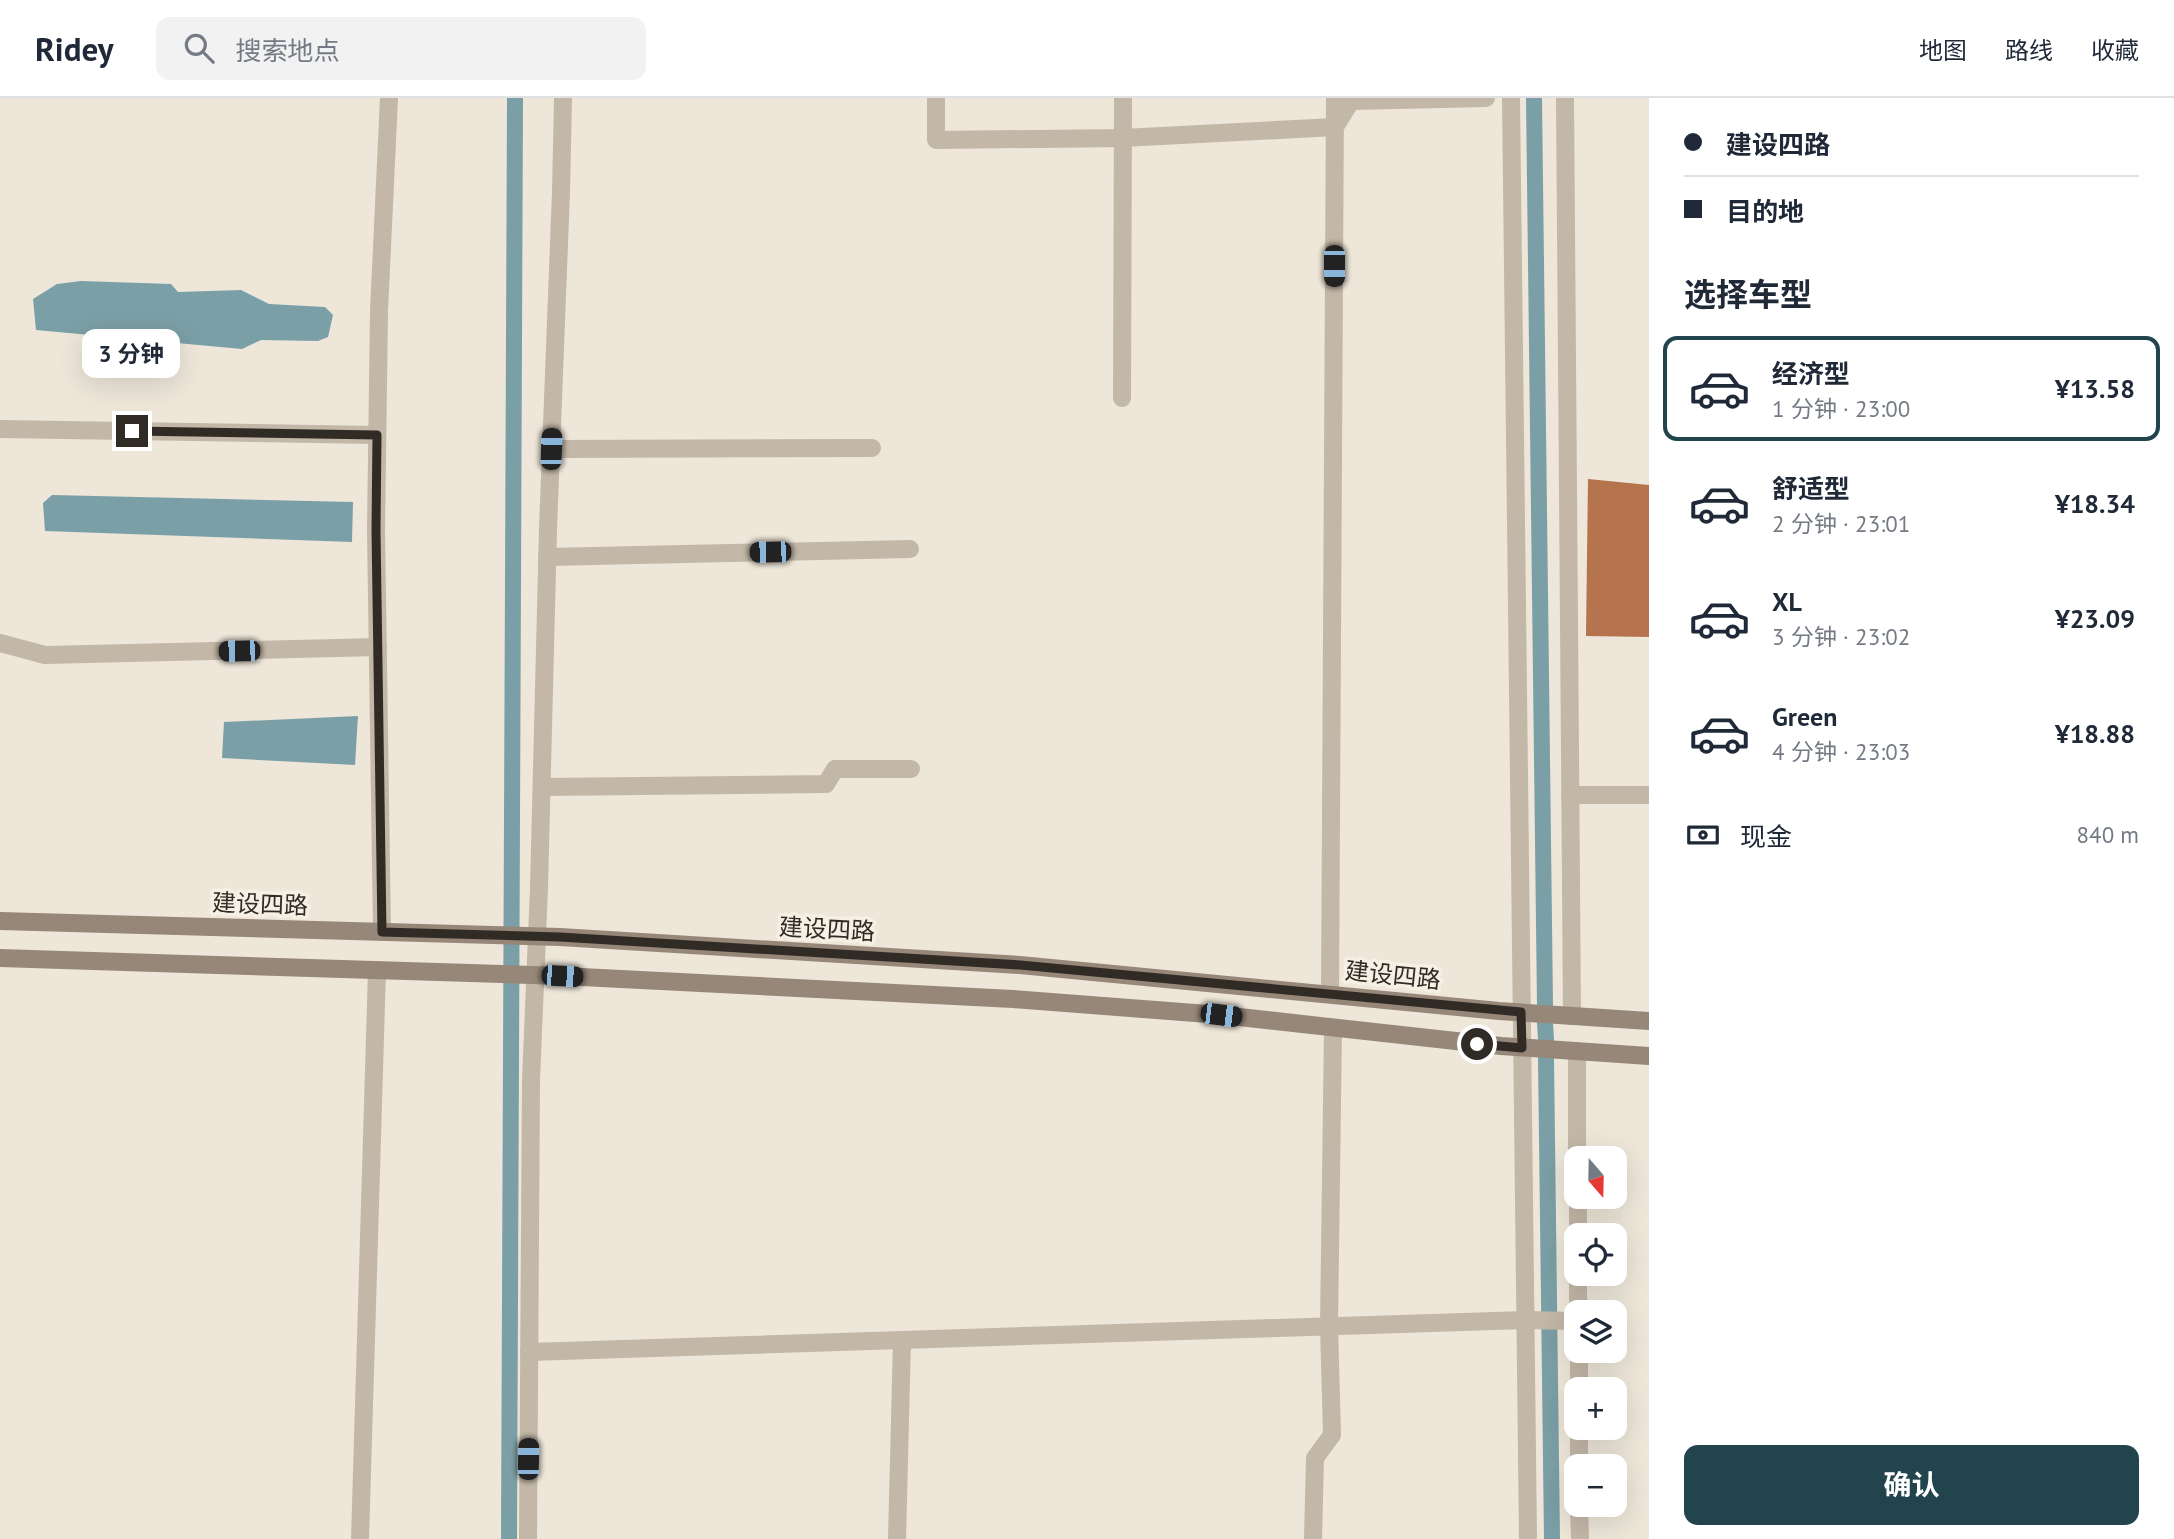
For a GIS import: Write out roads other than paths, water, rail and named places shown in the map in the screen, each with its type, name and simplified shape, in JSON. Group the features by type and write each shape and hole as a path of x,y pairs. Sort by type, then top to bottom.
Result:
{"main road":[{"name":"建设四路","path":"0,921 522,936 1020,965 1521,1012 1649,1021"},
{"path":"0,958 522,974 1013,999 1221,1015 1522,1048 1649,1056"}],"street":[{"path":"382,932 377,648 377,435 379,311 389,98"},
{"path":"527,1539 531,1080 563,98"},
{"path":"936,98 936,140 1123,138 1335,127"},
{"path":"1122,398 1124,98"},
{"path":"1330,994 1335,98"},
{"path":"1335,127 1351,101 1486,98"},
{"path":"1511,98 1528,1539"},
{"path":"1565,98 1572,1016"},
{"path":"0,429 377,435"},
{"path":"551,449 872,448"},
{"path":"547,557 910,549"},
{"path":"0,643 45,655 377,648"},
{"path":"542,787 826,784 835,769 911,769"},
{"path":"1570,795 1649,795"},
{"path":"360,1539 377,970"},
{"path":"1313,1539 1315,1458 1332,1435 1329,1326 1333,1028"},
{"path":"1577,1051 1577,1146"},
{"path":"529,1352 1564,1321"},
{"path":"897,1539 902,1340"},
{"path":"1580,1517 1580,1539"}],"water":[{"path":"81,281 171,284 178,292 241,290 269,304 325,307 333,315 328,337 318,341 261,340 242,349 36,330 33,299 57,284"},
{"path":"52,495 353,502 352,542 45,531 43,503"},
{"path":"358,716 355,765 222,758 224,722"}],"waterway":[{"path":"509,1539 515,98"},
{"path":"1534,98 1545,1005"},
{"path":"1545,1023 1546,1040"},
{"path":"1546,1059 1552,1539"}]}
